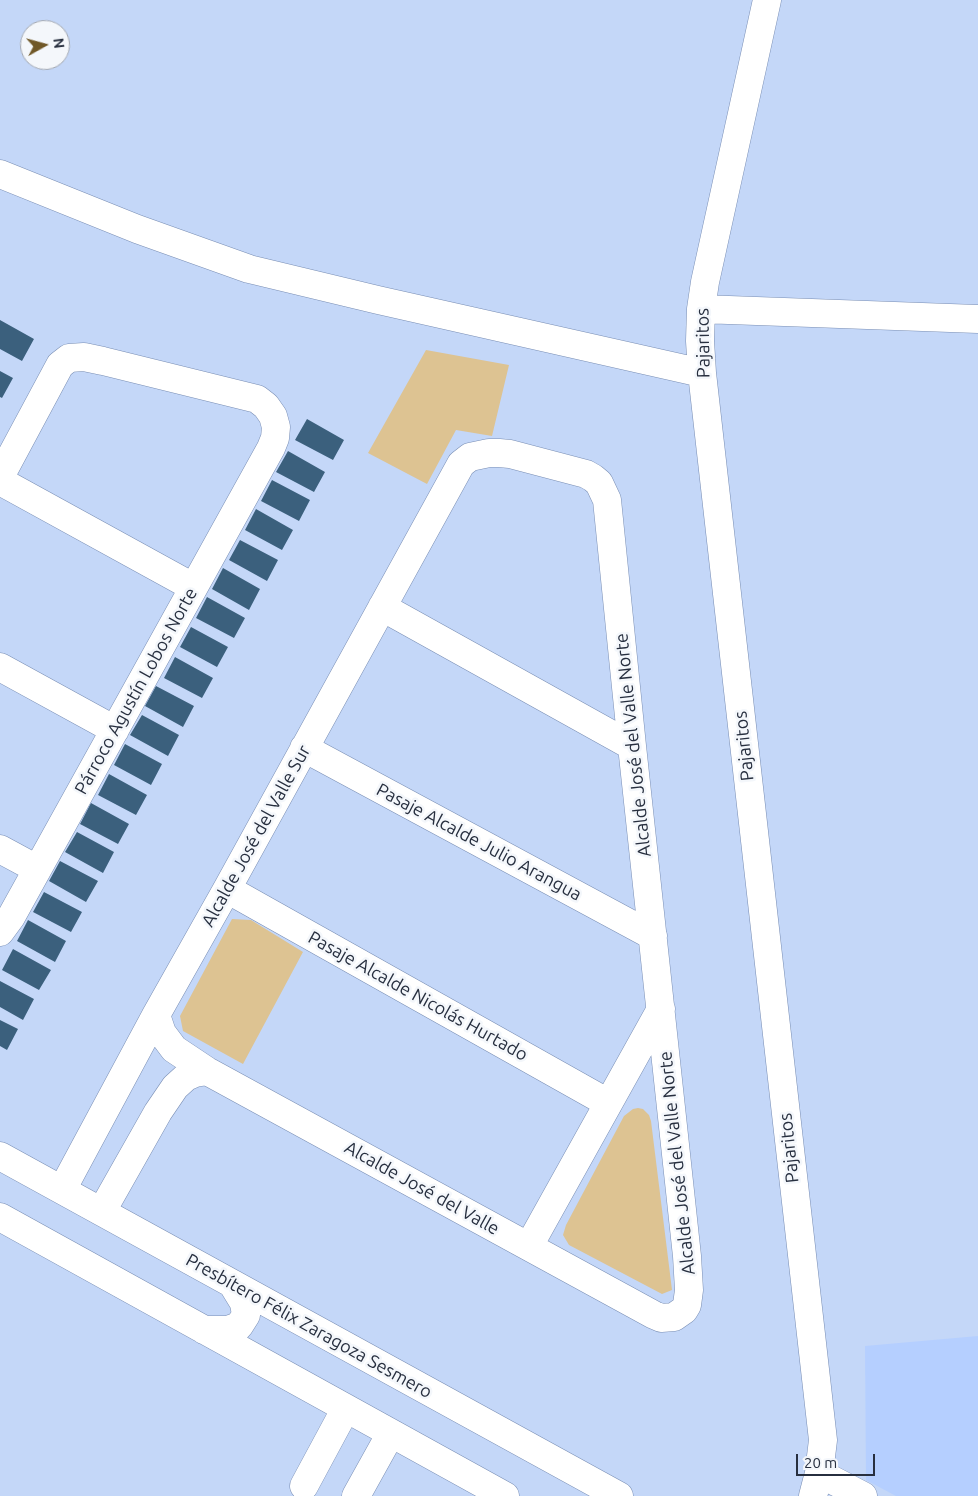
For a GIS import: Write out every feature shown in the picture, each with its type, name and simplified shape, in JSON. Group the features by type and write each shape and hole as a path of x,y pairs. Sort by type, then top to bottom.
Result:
{"street":[{"name":"Pajaritos","path":"767,0 705,282 701,308 700,341 702,373 823,1440 816,1485"},
{"path":"0,174 137,229 249,269 702,373"},
{"path":"701,308 978,320"},
{"name":"Párroco Agustín Lobos Norte","path":"0,477 60,364 69,358 84,357 257,399 266,406 276,427 275,438 271,448 11,917 0,932"},
{"name":"Alcalde José del Valle Norte","path":"450,483 465,459 480,454 510,454 586,474 598,483 607,500 689,1279 687,1305 680,1314"},
{"path":"0,481 193,587"},
{"name":"Alcalde José del Valle Sur","path":"62,1190 135,1053 450,483"},
{"path":"382,607 632,746"},
{"path":"0,667 115,730"},
{"name":"Pasaje Alcalde Julio Arangua","path":"304,748 653,936"},
{"path":"0,849 37,869"},
{"name":"Pasaje Alcalde Nicolás Hurtado","path":"227,889 608,1103"},
{"name":"Alcalde José del Valle Norte","path":"529,1246 661,1008"},
{"name":"Alcalde José del Valle","path":"156,1015 162,1033 170,1044 207,1071 654,1315 668,1318 680,1314"},
{"path":"135,1053 152,1045 170,1044"},
{"path":"102,1212 153,1121 175,1087 186,1077 207,1071"},
{"name":"Presbítero Félix Zaragoza Sesmero","path":"0,1156 618,1496"},
{"path":"0,1217 505,1496"},
{"path":"204,1330 228,1330 239,1326 246,1315 244,1303 234,1284"},
{"path":"304,1486 346,1408"},
{"path":"356,1496 391,1433"},
{"path":"816,1485 863,1496"}],"shaded area":[{"path":"426,350 509,365 492,436 456,430 427,484 368,453"},
{"path":"232,919 251,920 303,952 243,1064 183,1031 180,1016"},
{"path":"633,1109 643,1109 649,1115 651,1121 672,1290 662,1294 569,1245 563,1235 566,1225 624,1116"},
{"path":"978,1336 978,1496 896,1496 866,1480 865,1346"}],"building":[{"path":"0,320 34,339 22,361 0,349"},
{"path":"0,371 13,378 2,398 0,397"},
{"path":"307,419 344,440 333,460 295,440"},
{"path":"288,451 325,472 314,492 276,472"},
{"path":"272,480 310,500 299,521 261,501"},
{"path":"256,509 293,530 282,550 245,530"},
{"path":"240,540 278,560 267,581 229,560"},
{"path":"223,568 260,589 249,610 212,589"},
{"path":"207,597 245,618 234,638 196,618"},
{"path":"191,627 228,647 217,667 180,647"},
{"path":"175,657 213,678 202,698 164,678"},
{"path":"156,686 194,706 183,727 145,706"},
{"path":"142,715 179,735 168,756 130,735"},
{"path":"125,744 162,764 151,785 114,765"},
{"path":"109,774 147,795 136,815 98,795"},
{"path":"91,803 129,824 118,844 80,824"},
{"path":"77,832 114,852 103,873 65,852"},
{"path":"60,861 98,881 86,902 49,881"},
{"path":"44,892 82,912 71,932 33,912"},
{"path":"28,920 66,941 55,962 17,941"},
{"path":"13,949 51,970 39,990 2,970"},
{"path":"0,981 34,999 23,1020 0,1007"},
{"path":"0,1020 18,1029 7,1050 0,1046"}]}
